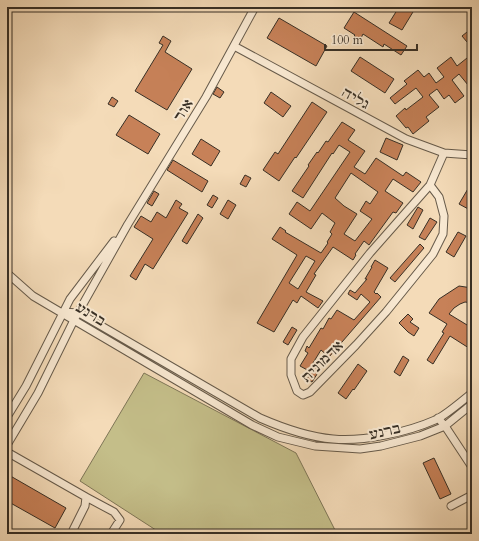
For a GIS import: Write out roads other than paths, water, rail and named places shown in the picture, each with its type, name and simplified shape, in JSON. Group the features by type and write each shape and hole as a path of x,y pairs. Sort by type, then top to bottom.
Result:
{"street":[{"name":"אור","path":"128,224 206,97 255,7"},
{"name":"גליה","path":"234,46 406,140 444,154 472,156"},
{"name":"אדמונית","path":"430,185 439,197 444,216 443,234 433,254 386,312 356,345 310,392 303,395 297,391 291,375 291,359 303,337 370,253 430,185 444,154"},
{"path":"7,417 26,386 62,312 70,299 128,224"},
{"path":"7,445 38,393 74,320 128,224"},
{"path":"7,273 33,296 49,306 56,319 55,326"},
{"path":"33,296 62,312"},
{"name":"ברנע","path":"62,312 79,313 260,418 290,430 333,439 351,440 395,433 438,418 472,393"},
{"name":"ברנע","path":"62,312 252,425 278,437 315,446 360,449 381,446 420,436 445,426 472,404"},
{"path":"438,418 472,466"},
{"path":"289,440 290,430"},
{"path":"7,452 114,512 120,520 111,534"},
{"path":"451,506 472,494"},
{"path":"73,530 85,506 86,497"}]}
